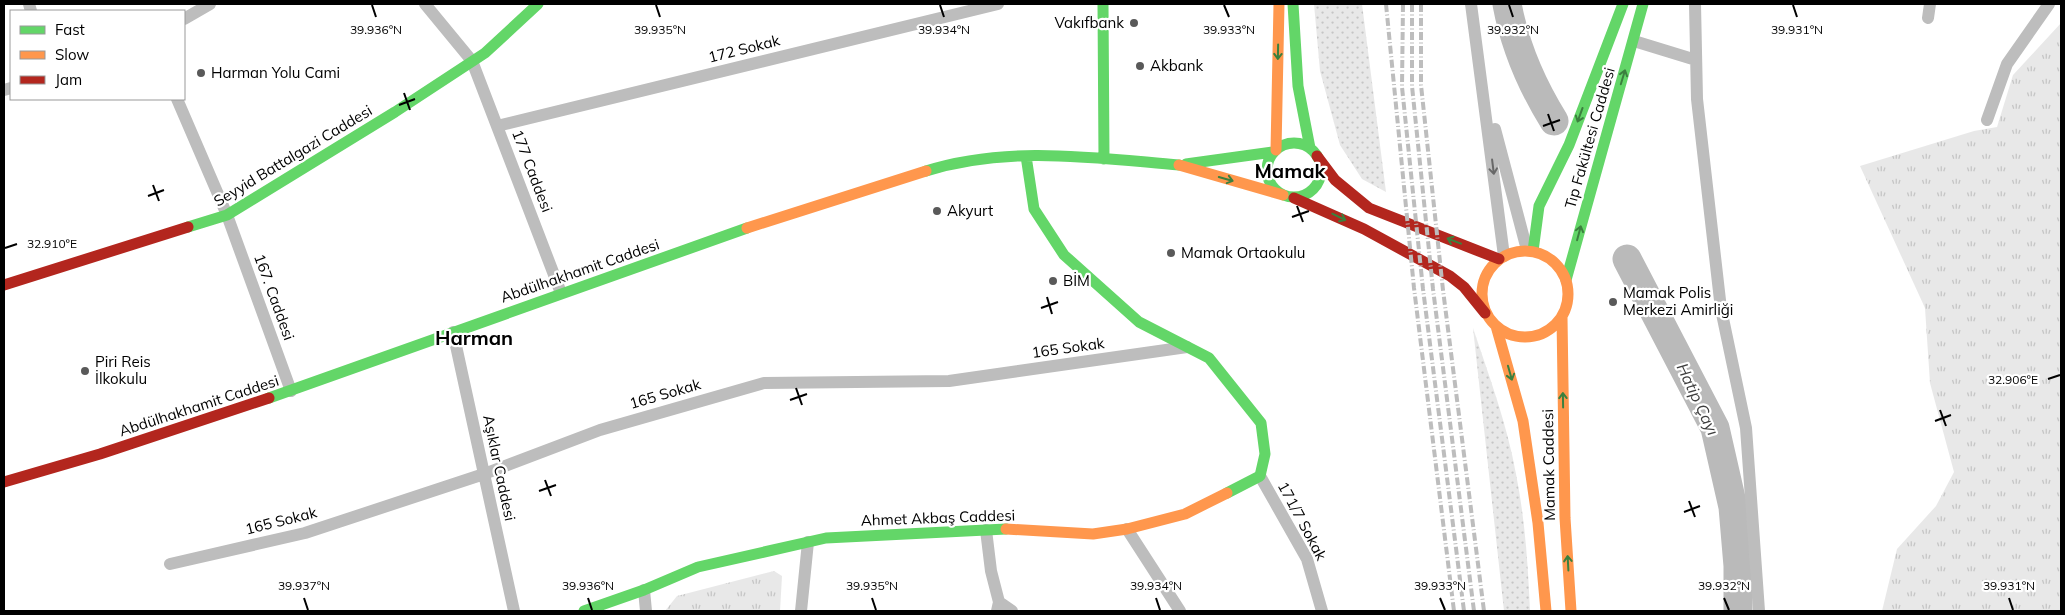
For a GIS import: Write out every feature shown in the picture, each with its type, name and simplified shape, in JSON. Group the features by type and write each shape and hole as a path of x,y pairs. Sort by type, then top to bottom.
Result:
{"main road":[{"name":"Seyyid Battalgazi Caddesi","path":"4,284 227,215 395,112 485,53 538,4"},
{"path":"1103,4 1104,159"},
{"path":"1279,4 1275,151 1268,160 1267,177 1277,192 1364,230 1450,276 1464,287 1496,326 1507,334 1519,337 1532,337 1549,330 1562,317 1567,306 1569,293 1566,280 1560,268 1552,259 1530,251 1513,252 1501,257 1485,277 1482,289 1482,302 1487,315"},
{"path":"1179,165 1290,197 1312,191 1318,184 1321,174 1298,86 1293,4"},
{"name":"Tıp Fakültesi Caddesi","path":"1530,251 1539,206 1569,145 1623,4"},
{"name":"Tıp Fakültesi Caddesi","path":"1566,280 1643,4"},
{"path":"1179,165 1275,151 1288,144 1296,143 1314,152 1335,180 1370,208 1501,257"},
{"name":"Abdülhakhamit Caddesi","path":"4,482 100,454 290,391 561,293 777,218 948,164 1042,154 1179,165"},
{"path":"1026,156 1034,209 1064,255 1138,322 1209,358 1261,423 1265,454 1260,476"},
{"name":"Mamak Caddesi","path":"1562,317 1565,518 1570,611"},
{"name":"Mamak Caddesi","path":"1496,326 1523,421 1538,523 1546,611"},
{"name":"Ahmet Akbaş Caddesi","path":"584,611 644,590 698,566 826,538 996,528 1093,534 1127,530 1185,514 1260,476"}],"street":[{"path":"185,18 210,4"},
{"name":"177 Caddesi","path":"425,4 472,61 561,293"},
{"name":"172 Sokak","path":"497,126 998,4"},
{"path":"1471,4 1483,84 1501,257"},
{"path":"1695,4 1697,99 1721,309 1746,428 1759,611"},
{"path":"1928,18 1930,4"},
{"path":"1987,120 2007,64 2049,4"},
{"path":"1634,41 1696,60"},
{"path":"1483,84 1530,251"},
{"name":"167. Caddesi","path":"176,100 227,215 290,391"},
{"name":"Aşıklar Caddesi","path":"453,332 514,611"},
{"name":"165 Sokak","path":"170,564 305,533 484,474 600,430 764,383 949,381 1187,347"},
{"name":"171/7 Sokak","path":"1260,476 1307,559 1322,611"},
{"path":"986,530 998,606 1012,611"},
{"path":"1127,530 1180,611"},
{"path":"801,611 808,542"},
{"path":"644,590 646,611"}],"green space":[{"path":"1314,4 1362,4 1386,192 1362,179 1340,145 1320,71"},
{"path":"2061,23 2061,611 1882,611 1897,549 1936,506 1954,472 1930,383 1925,308 1860,166 1974,131 1997,127 2013,75"},
{"path":"1473,328 1503,418 1516,474 1526,542 1530,611 1504,611"},
{"path":"774,571 782,576 780,611 665,611 677,596"}],"waterway":[{"name":"Hatip Çayı","path":"1507,4 1514,35 1525,65 1554,121"},
{"name":"Hatip Çayı","path":"1627,259 1715,428 1733,507 1738,566 1738,611"}],"railway":[{"path":"1386,4 1414,288 1454,611"},
{"path":"1403,4 1402,87 1423,289 1464,611"},
{"path":"1412,4 1412,86 1433,289 1474,611"},
{"path":"1421,4 1421,85 1443,290 1484,611"}],"traffic: fast":[{"path":"188,227 227,215 395,112 485,53 538,4"},
{"path":"1103,4 1104,159"},
{"path":"1293,4 1298,86 1310,148"},
{"path":"1533,251 1539,206 1569,145 1623,4"},
{"path":"1566,280 1643,4"},
{"path":"1289,143 1299,143 1309,147 1317,155 1321,170 1317,185 1309,193 1299,197 1289,197 1279,193 1271,185 1267,175 1267,165 1271,155 1279,147 1289,143"},
{"path":"1186,164 1273,152"},
{"path":"926,171 988,158 1020,156 1084,157 1179,165"},
{"path":"1026,156 1034,209 1064,255 1139,322 1209,358 1261,423 1265,454 1260,476 1227,493"},
{"path":"269,398 747,228"},
{"path":"584,611 644,590 698,567 826,538 1006,529"}],"traffic: slow":[{"path":"1276,150 1279,4"},
{"path":"1179,165 1283,195"},
{"path":"747,228 926,171"},
{"path":"1525,251 1542,254 1556,263 1565,277 1568,294 1565,311 1556,325 1542,334 1525,337 1508,334 1494,325 1485,311 1482,294 1485,277 1494,263 1508,254 1525,251"},
{"path":"1562,317 1565,518 1571,611"},
{"path":"1496,326 1523,421 1538,523 1546,611"},
{"path":"1006,529 1093,534 1127,529 1185,514 1227,493"}],"traffic: jam":[{"path":"1317,156 1335,180 1369,208 1499,259"},
{"path":"1294,198 1364,229 1450,276 1464,287 1485,313"},
{"path":"4,285 188,227"},
{"path":"4,482 100,454 269,398"}],"place":[{"name":"Vakıfbank","path":"1134,23"},
{"name":"Akbank","path":"1140,66"},
{"name":"Harman Yolu Cami","path":"201,73"},
{"name":"Akyurt","path":"937,211"},
{"name":"Mamak Ortaokulu","path":"1171,253"},
{"name":"BİM","path":"1053,281"},
{"name":"Mamak Polis Merkezi Amirliği","path":"1613,302"},
{"name":"Piri Reis İlkokulu","path":"85,371"}],"district":[{"name":"Mamak","path":"1290,171"},
{"name":"Harman","path":"474,338"}]}
